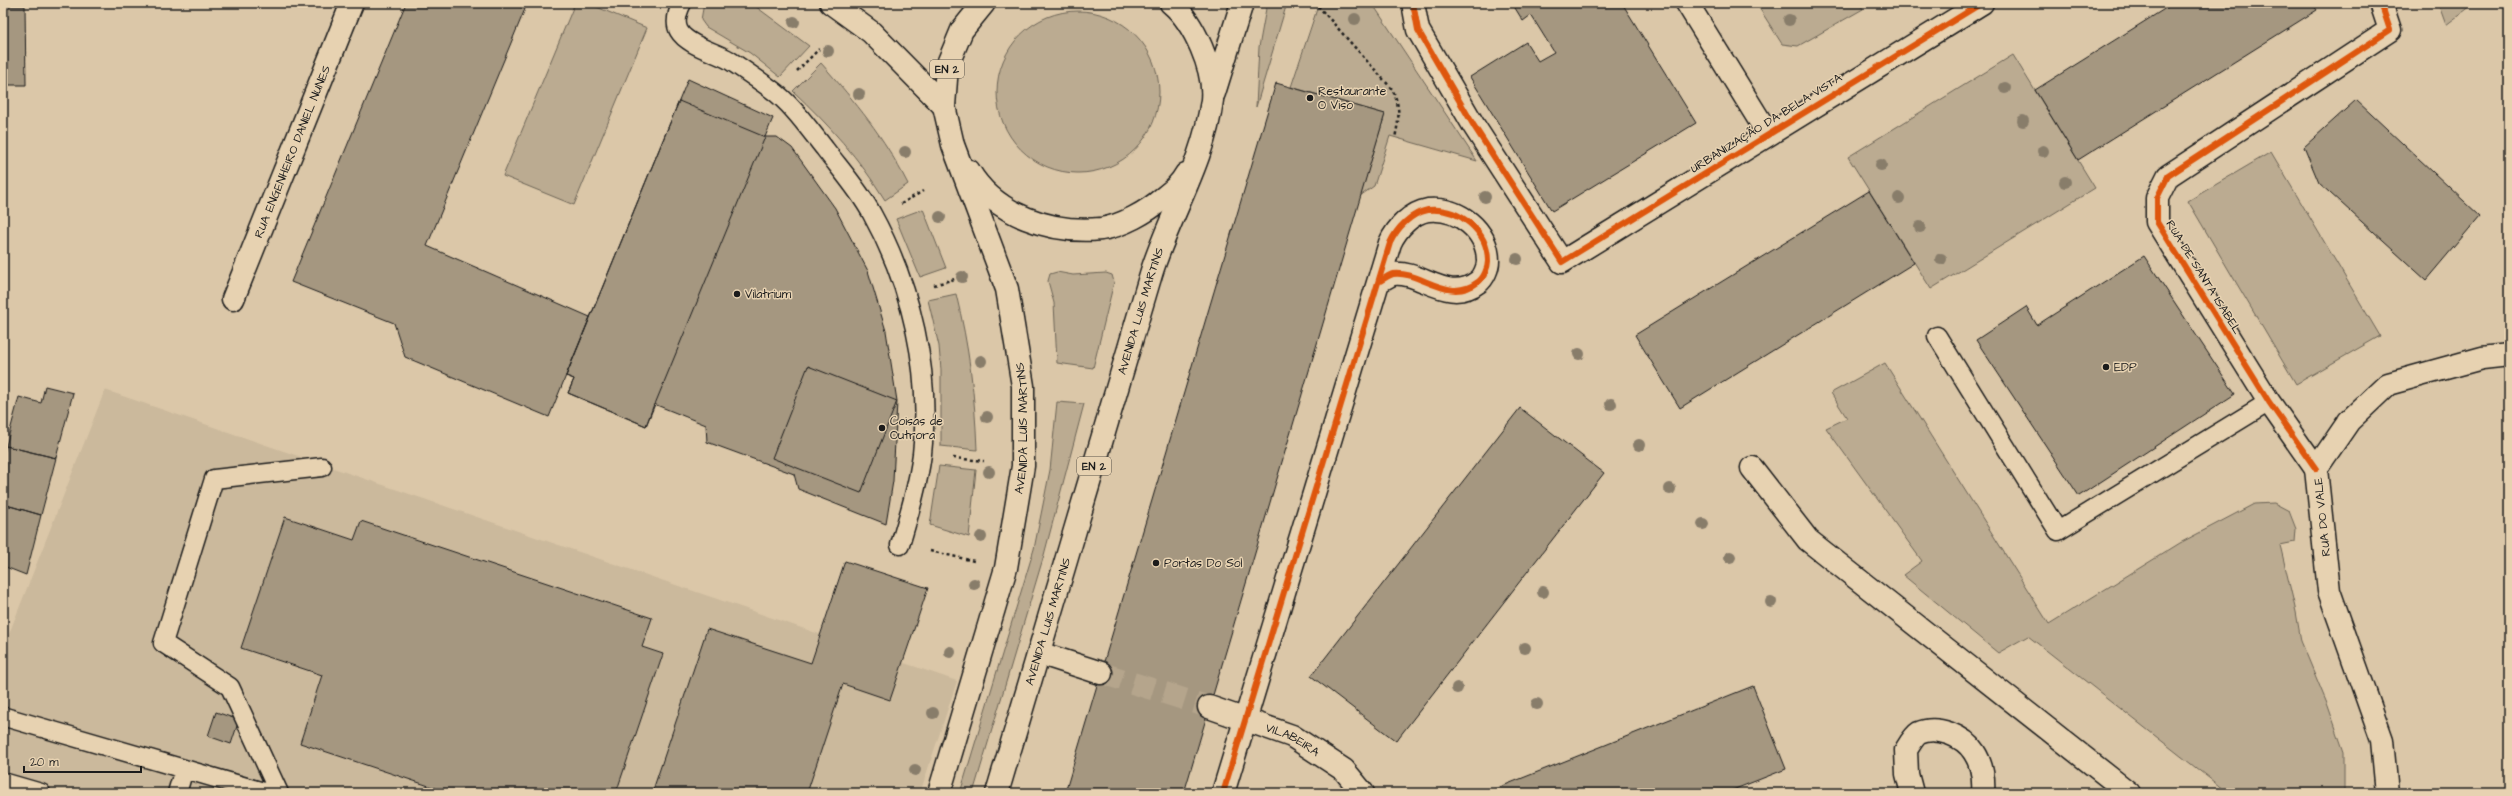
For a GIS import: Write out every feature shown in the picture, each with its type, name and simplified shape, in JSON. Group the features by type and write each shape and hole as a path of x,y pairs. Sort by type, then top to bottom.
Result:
{"street":[{"name":"RUA ENGENHEIRO DANIEL NUNES","path":"233,299 352,3"},
{"path":"831,3 870,32 944,106"},
{"name":"AVENIDA LUÍS MARTINS","path":"939,793 1006,568 1024,466 1023,386 1007,289 953,145 944,106 947,66 962,30 984,3"},
{"name":"EN 2","path":"1171,3 1182,12 1205,53 1212,98"},
{"name":"EN 2","path":"953,145 976,184 1012,213 1056,229 1102,229 1146,213 1181,183 1204,143 1212,98 1242,3"},
{"name":"URBANIZAÇÃO DA BELA VISTA","path":"1413,3 1418,30 1474,126 1562,262 1982,3"},
{"path":"1687,3 1768,134"},
{"name":"RUA DE SANTA ISABEL","path":"2316,469 2269,402 2157,222 2156,198 2168,176 2390,30 2380,3"},
{"name":"AVENIDA LUIS MARTINS","path":"997,793 1154,267 1204,143"},
{"path":"1223,793 1394,233 1411,217 1428,210 1449,213 1466,220 1480,231 1488,248 1488,267 1479,282 1459,291 1438,287 1412,278 1393,274 1380,281"},
{"name":"RUA DO VALE","path":"2387,793 2382,740 2329,591 2316,469 2349,421 2388,384 2482,358 2509,356"},
{"path":"1752,468 1808,540 2129,793"},
{"path":"1039,653 1101,673"},
{"name":"VILABEIRA","path":"1209,707 1292,736 1344,770 1363,793"},
{"path":"1912,793 1907,774 1906,750 1918,734 1937,730 1956,736 1974,751 1984,777 1983,793"}],"lane":[{"path":"682,3 676,21 679,31 695,44 728,59 773,90 807,125 872,213 894,258 909,302 919,350 923,396 922,455 917,486 900,545"},
{"path":"1937,336 2058,532 2269,402"},
{"path":"279,793 230,687 163,643 214,479 322,467"},
{"path":"6,717 267,793"},
{"path":"176,793 184,769"},
{"path":"3,782 41,793"}],"path":[{"path":"1318,6 1392,89 1398,101 1400,115 1395,138"},
{"path":"900,545 975,562"}],"shaded area":[{"path":"575,3 587,3 647,28 574,205 503,176"},
{"path":"704,3 751,3 809,46 780,77 750,53 706,27 701,20"},
{"path":"1267,3 1287,3 1256,107 1259,47"},
{"path":"1319,3 1372,3 1477,161 1390,136 1374,186 1360,196 1385,114 1291,87"},
{"path":"1756,3 1859,3 1863,9 1798,46 1782,44"},
{"path":"2438,3 2475,3 2446,25"},
{"path":"1078,11 1094,13 1109,18 1123,25 1135,35 1145,47 1152,61 1157,76 1159,92 1157,108 1152,123 1145,137 1135,149 1123,159 1109,166 1094,171 1078,173 1062,171 1047,166 1033,159 1021,149 1011,137 1004,123 999,108 997,92 999,76 1004,61 1011,47 1021,35 1033,25 1047,18 1062,13"},
{"path":"2013,55 2095,188 1931,289 1848,157"},
{"path":"821,63 869,120 899,166 908,184 885,200 865,170 843,142 793,91"},
{"path":"2271,152 2380,336 2296,384 2188,201"},
{"path":"923,209 946,268 920,277 896,219"},
{"path":"1057,272 1073,275 1106,273 1112,275 1114,282 1093,368 1057,363 1054,303 1048,281 1050,274"},
{"path":"956,294 971,371 977,450 941,446 941,370 939,346 928,300"},
{"path":"1885,363 2049,624 2180,543 2254,504 2274,503 2289,511 2296,529 2295,542 2280,545 2296,612 2301,641 2328,706 2344,752 2344,793 2228,793 2028,636 1998,653 1903,575 1922,561 1826,428 1847,418 1831,393"},
{"path":"105,390 957,681 920,793 3,793 3,649"},
{"path":"1057,402 1084,404 1044,555 973,793 960,793 1034,549 1050,470"},
{"path":"939,466 976,470 969,537 930,525"}],"building":[{"path":"406,3 511,3 525,9 427,246 590,317 549,417 405,357 394,323 291,282"},
{"path":"1512,3 1622,3 1696,123 1552,211 1470,77 1526,42 1538,61 1554,52 1531,15 1523,21"},
{"path":"2174,3 2312,3 2317,10 2078,160 2035,90"},
{"path":"3,6 25,6 26,85 3,85"},
{"name":"Vilatrium","path":"688,79 773,118 765,137 777,137 792,148 835,208 868,271 886,331 897,401 893,481 886,524 798,489 794,474 707,442 706,425 654,404 646,426 568,393 574,379 566,376"},
{"path":"1276,83 1385,114 1184,793 1065,793"},
{"path":"2356,100 2480,216 2426,280 2319,183 2304,147"},
{"path":"679,101 765,137 646,426 568,393 574,379 566,376"},
{"path":"1869,191 1914,263 1680,408 1635,335"},
{"name":"EDP","path":"2144,256 2235,394 2079,496 1976,340 2026,307 2037,325"},
{"path":"808,366 897,401 861,493 772,458"},
{"path":"45,386 73,393 56,458 6,446 19,397 41,403"},
{"path":"1520,408 1604,473 1396,741 1311,676"},
{"path":"6,446 56,458 41,515 3,504 3,457"},
{"path":"3,504 41,515 26,575 3,566"},
{"path":"285,517 354,540 361,521 652,618 642,647 663,654 616,793 450,793 300,743 322,675 241,648"},
{"path":"845,561 928,588 890,700 843,684 807,793 652,793 707,629 811,663"},
{"path":"1753,686 1786,769 1725,793 1485,793"},
{"path":"216,712 239,720 231,744 208,736"}],"tunnel":[{"path":"1101,673 1209,707"}],"cycle path":[{"path":"1413,3 1418,30 1474,126 1562,262 1982,3"},
{"path":"2316,469 2269,402 2157,222 2157,198 2168,176 2390,30 2381,3"},
{"path":"1223,793 1390,243 1396,232 1410,218 1416,214 1428,210 1439,210 1450,212 1470,223 1483,240 1487,250 1488,263 1484,275 1478,282 1467,288 1456,290 1445,289 1403,274 1393,274 1380,281"}],"place":[{"name":"Restaurante O Viso","path":"1310,98"},
{"name":"Vilatrium","path":"737,294"},
{"name":"EDP","path":"2106,367"},
{"name":"Coisas de Outrora","path":"882,428"},
{"name":"Portas Do Sol","path":"1156,563"}]}
